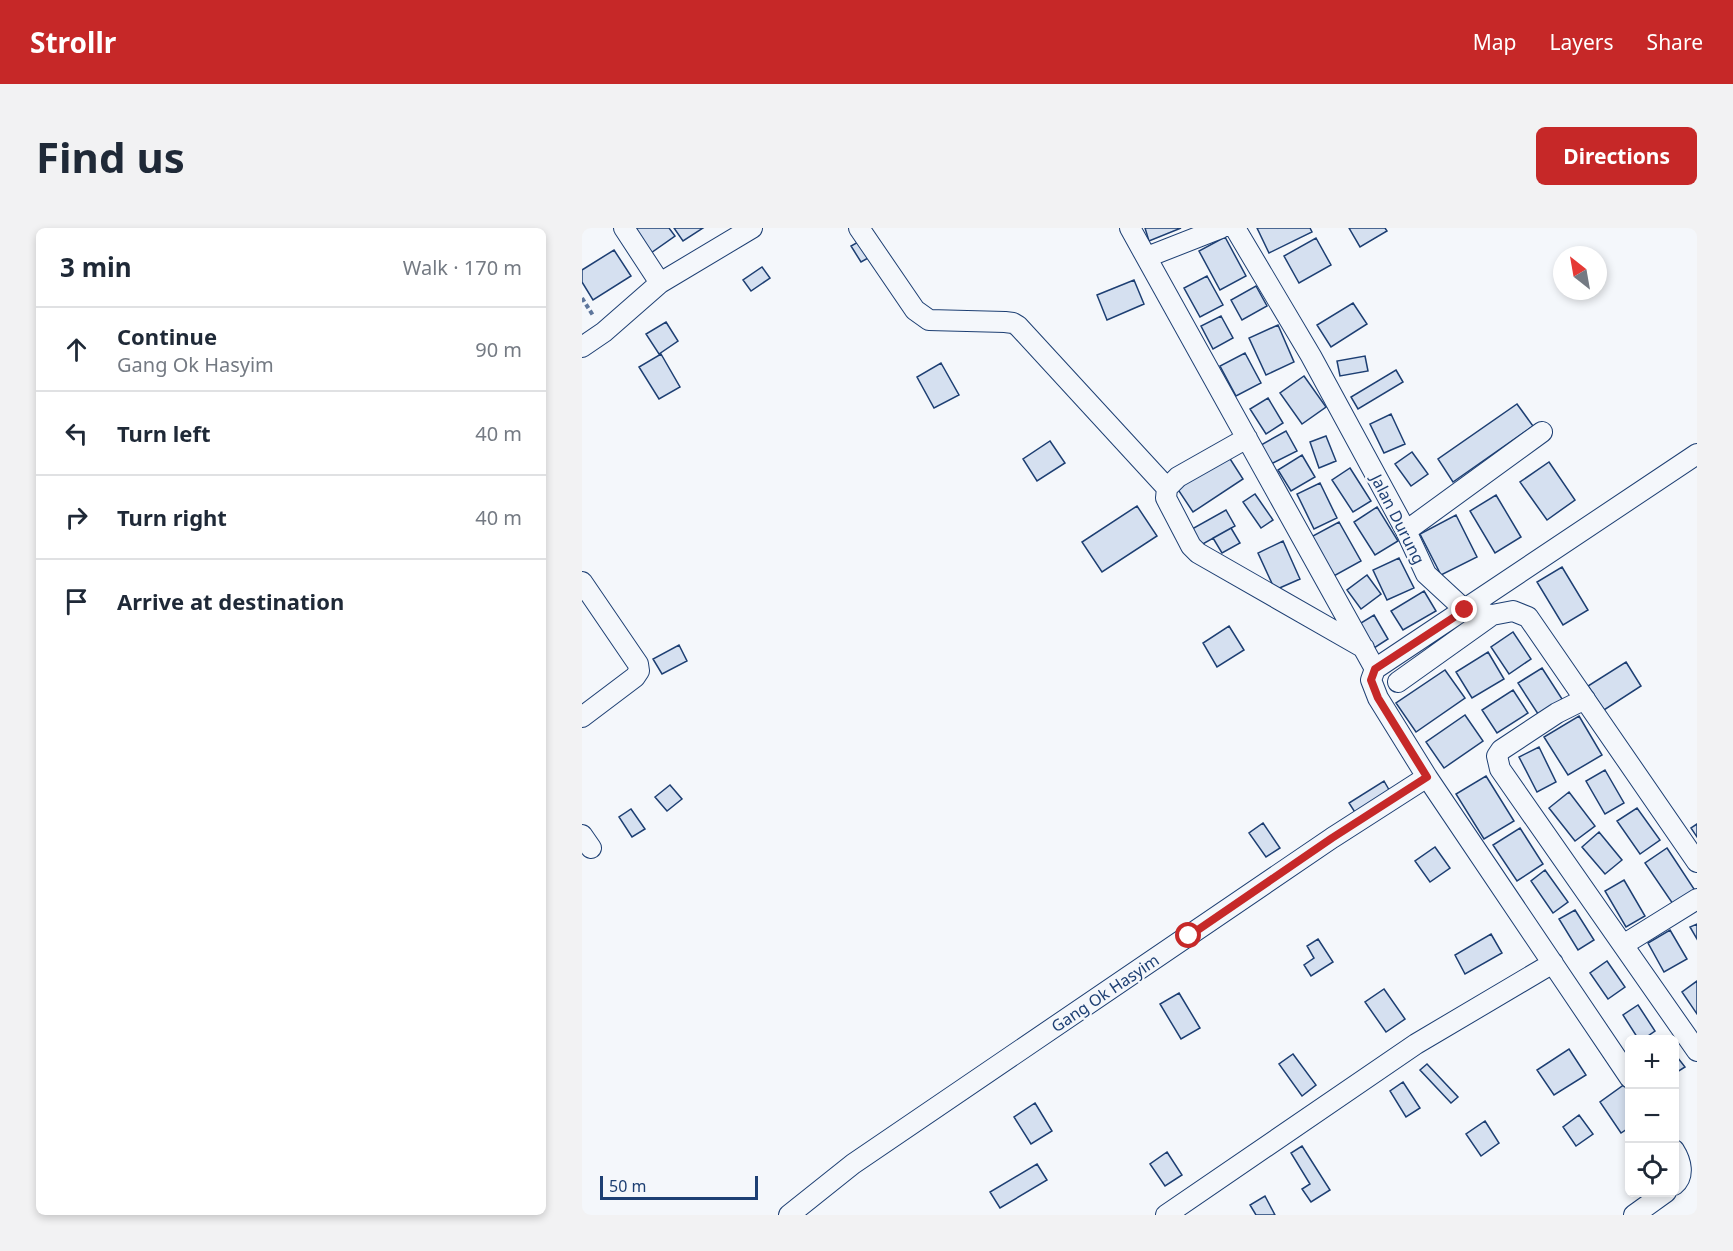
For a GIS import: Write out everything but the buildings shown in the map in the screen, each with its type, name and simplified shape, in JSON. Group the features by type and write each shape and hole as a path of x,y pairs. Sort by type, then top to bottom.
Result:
{"street":[{"path":"624,228 660,283"},
{"path":"582,347 604,332 660,283 752,228"},
{"path":"859,228 915,310 929,320 1005,322 1018,326 1167,488"},
{"path":"1130,228 1375,669"},
{"path":"1147,257 1221,228"},
{"name":"Jalan Durung","path":"1235,228 1311,356 1406,531 1426,574 1465,610"},
{"path":"1406,531 1542,432"},
{"path":"1247,438 1178,477 1167,488 1166,498 1191,546 1198,553 1364,648"},
{"path":"1625,1072 1427,777 1378,698 1371,680 1375,669 1697,454"},
{"path":"582,582 638,664 639,671 635,677 582,717"},
{"path":"1465,610 1492,615 1513,611 1528,617 1697,862"},
{"path":"1398,682 1492,615"},
{"path":"1585,699 1557,713 1501,750 1497,756 1500,769 1697,1051"},
{"name":"Gang Ok Hasyim","path":"789,1215 853,1164 1322,845 1427,777"},
{"path":"1623,945 1697,899"},
{"path":"1166,1215 1416,1044 1553,963"},
{"path":"1679,1157 1681,1170 1679,1181"},
{"path":"1634,1215 1659,1197"}],"route":[{"path":"1189,936 1332,838 1427,777 1378,698 1371,680 1375,669 1465,610"}]}
